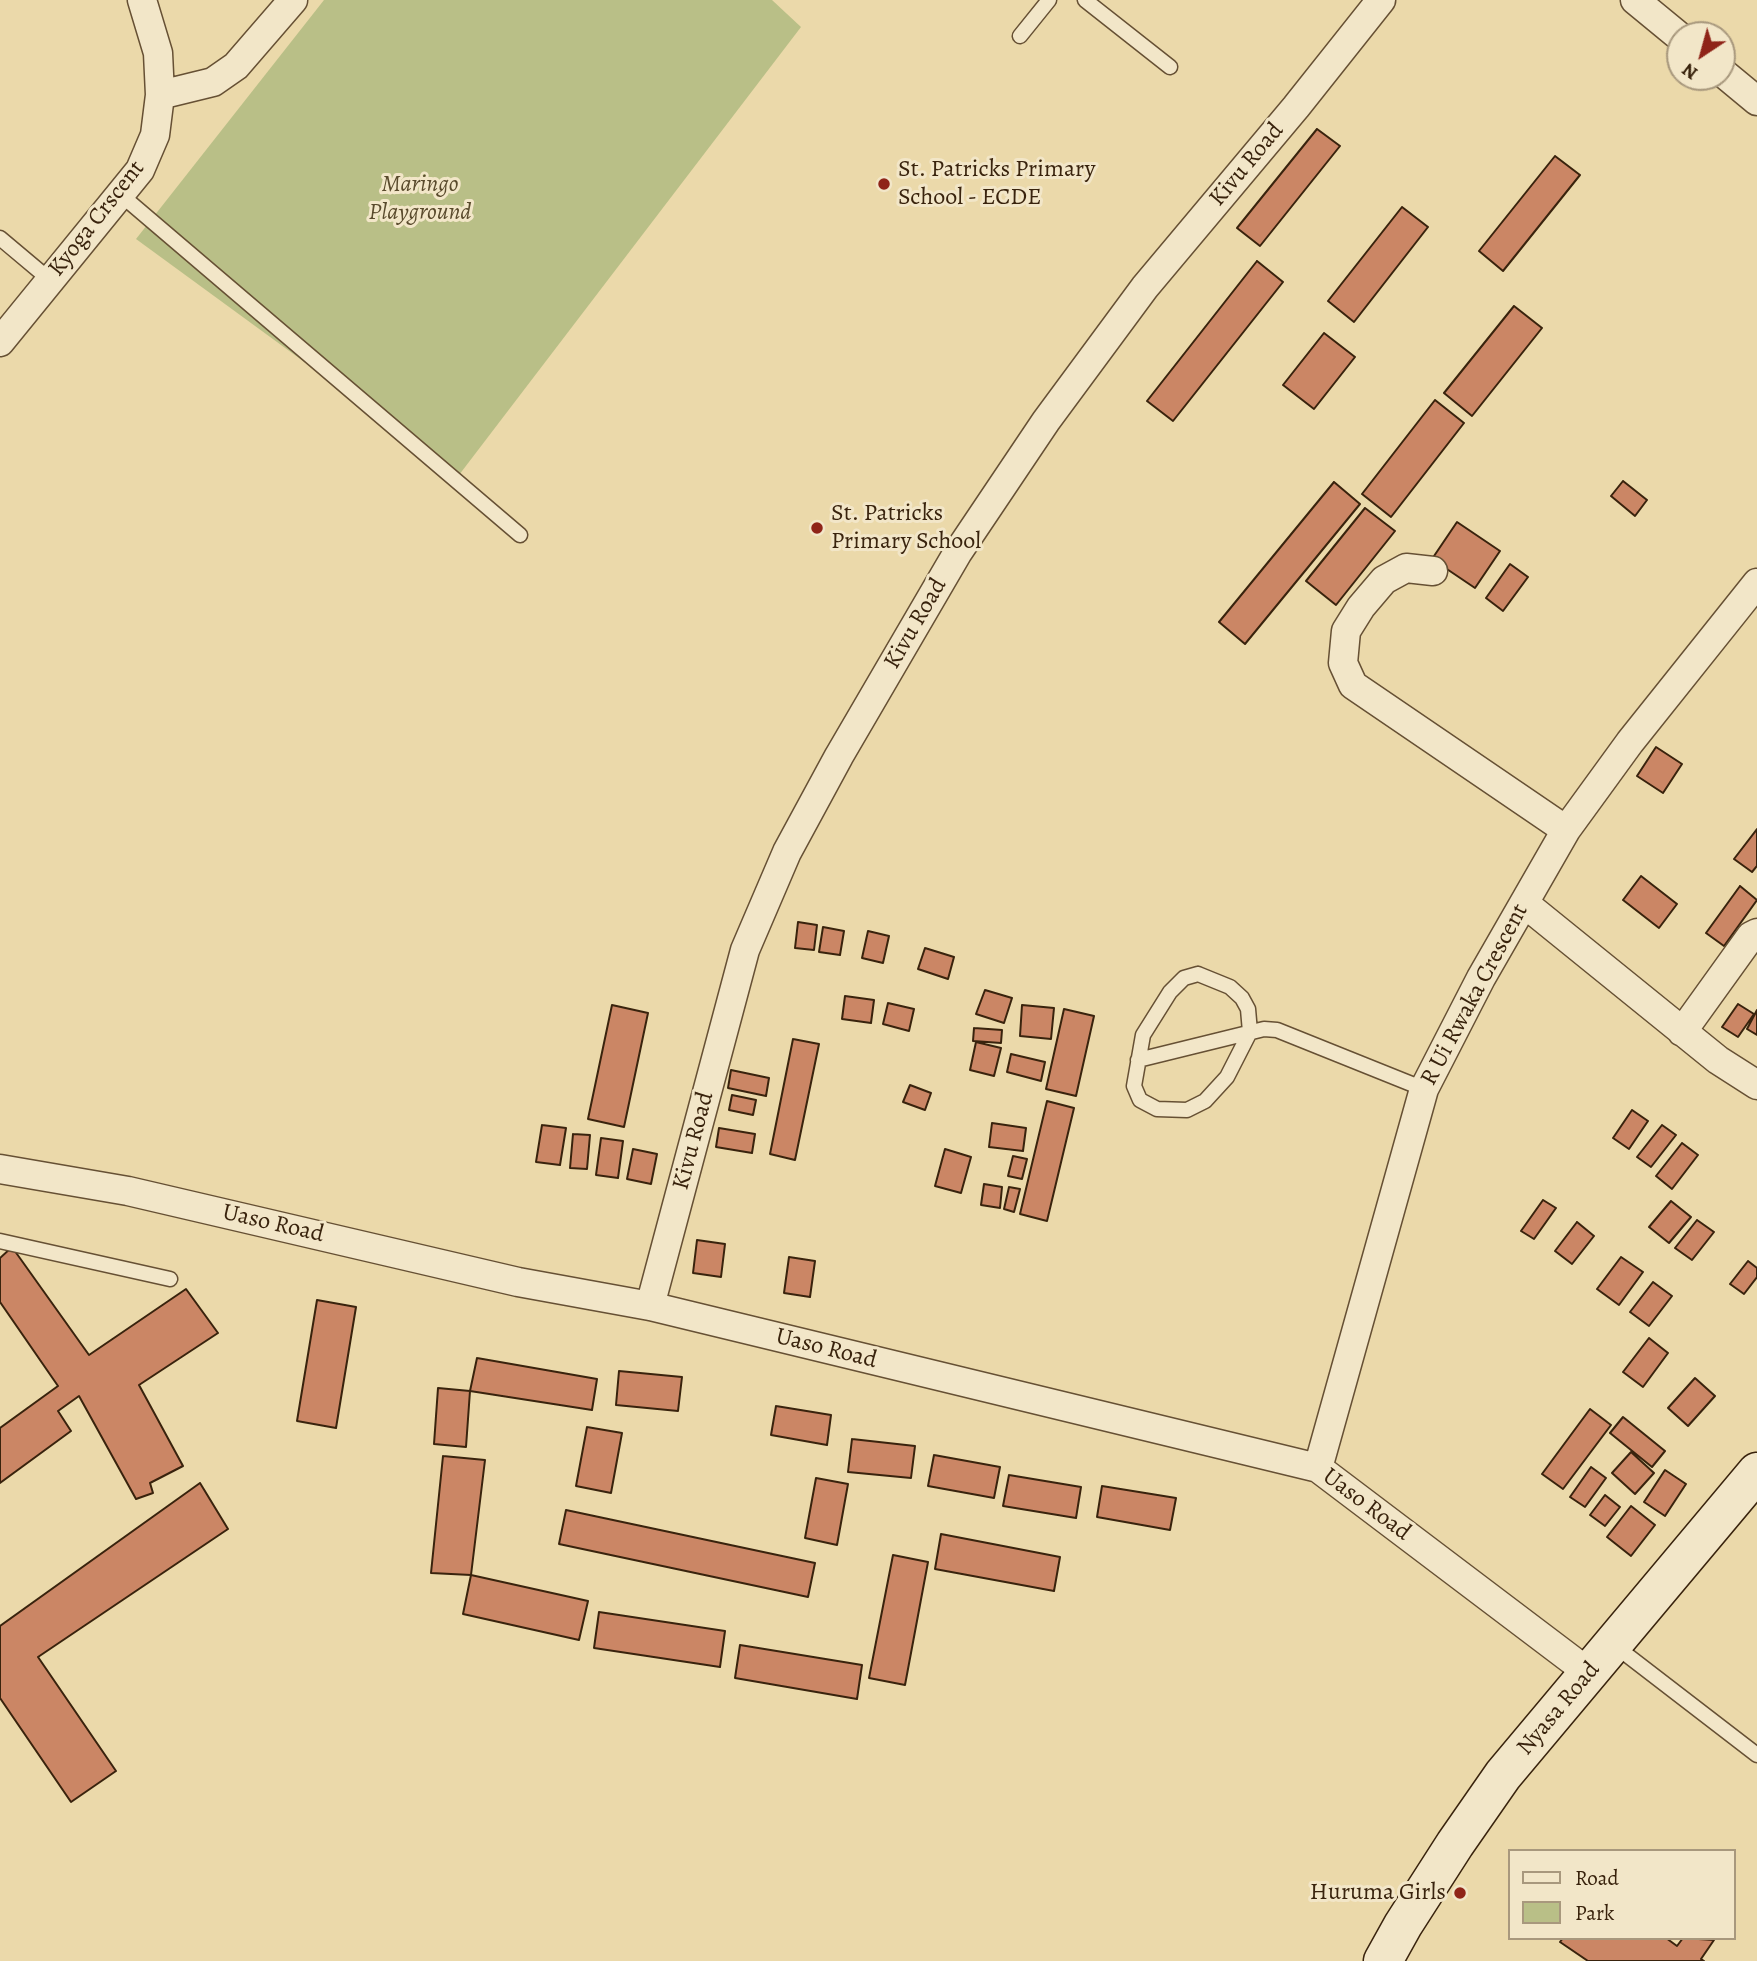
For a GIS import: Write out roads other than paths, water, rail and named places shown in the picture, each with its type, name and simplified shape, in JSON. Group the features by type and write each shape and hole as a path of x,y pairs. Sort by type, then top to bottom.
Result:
{"street":[{"name":"Kyoga Crscent","path":"0,342 140,170 155,135 160,95 158,53 142,0"},
{"path":"160,95 213,82 236,66 293,0"},
{"name":"Kivu Road","path":"650,1306 745,950 787,852 839,756 958,552 1046,421 1145,287 1296,107 1381,0"},
{"path":"1635,0 1666,25"},
{"path":"1736,84 1757,101"},
{"path":"1433,571 1406,568 1384,580 1361,607 1346,631 1343,663 1353,685 1566,830"},
{"name":"R Ui Rwaka Crescent","path":"1318,1468 1424,1089 1481,978 1566,830 1630,742 1757,583"},
{"path":"1524,903 1682,1032 1757,1085"},
{"path":"1682,1032 1751,936 1757,933"},
{"name":"Uaso Road","path":"0,1169 128,1191 519,1282 650,1306 1318,1468 1601,1659"},
{"name":"Nyasa Road","path":"1383,1961 1455,1844 1503,1775 1757,1472"}],"lane":[{"path":"1020,36 1049,0"},
{"path":"1085,0 1170,67"},
{"path":"120,194 520,535"},
{"path":"0,238 50,280"},
{"path":"1198,974 1230,987 1242,998 1248,1009 1251,1032 1227,1077 1205,1101 1187,1110 1157,1109 1140,1100 1134,1086 1138,1060 1143,1035 1149,1023 1170,992 1184,978 1198,974"},
{"path":"1138,1060 1264,1029 1290,1033 1424,1089"},
{"path":"0,1241 170,1279"},
{"path":"1601,1659 1757,1755"}],"place":[{"name":"St. Patricks Primary School - ECDE","path":"884,184"},
{"name":"St. Patricks Primary School","path":"817,528"},
{"name":"Huruma Girls","path":"1460,1893"}],"park label":[{"name":"Maringo Playground","path":"420,199"}]}
